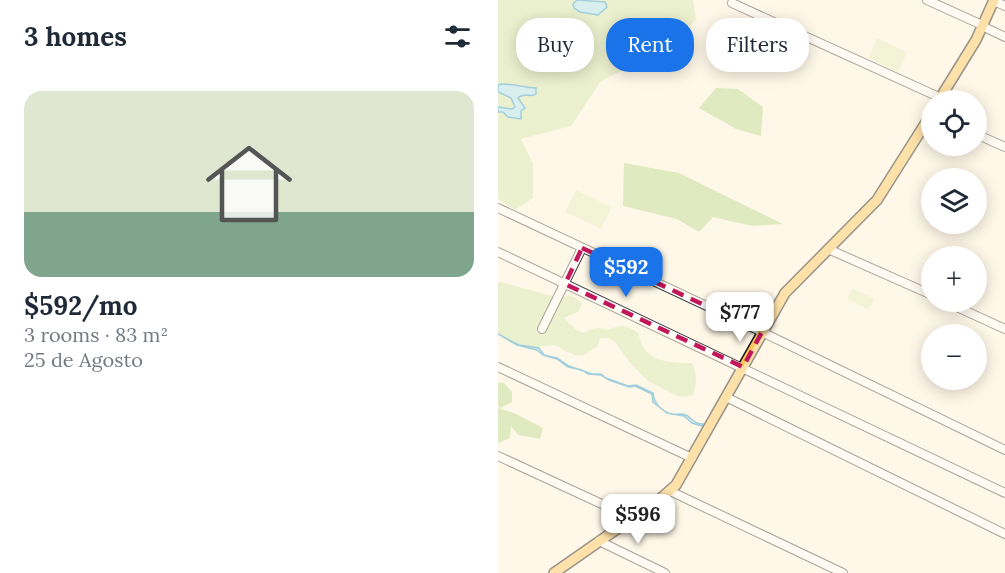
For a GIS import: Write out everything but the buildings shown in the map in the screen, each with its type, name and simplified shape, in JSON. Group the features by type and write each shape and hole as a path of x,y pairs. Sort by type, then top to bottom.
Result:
{"main road":[{"path":"946,90 967,56 994,1"},
{"path":"554,573 670,491 692,458 762,332 791,285 877,200 921,129"}],"street":[{"path":"927,0 1005,37"},
{"path":"994,1 1005,6"},
{"path":"732,3 921,90"},
{"path":"987,139 1005,147"},
{"path":"498,208 762,332 1005,450"},
{"path":"542,329 582,248"},
{"path":"828,249 921,290"},
{"path":"498,252 1005,493"},
{"path":"968,312 1005,329"},
{"path":"498,367 692,458"},
{"path":"726,397 1005,534"},
{"path":"498,456 632,519"},
{"path":"670,491 843,573"},
{"path":"599,541 665,573"}],"highlighted area":[{"path":"582,248 762,332 743,367 565,284"}],"green space":[{"path":"498,0 693,0 696,20 694,22 694,18 606,18 606,72 620,72 601,81 571,126 521,139 533,164 533,198 515,210 498,199"},
{"path":"877,38 907,52 898,72 868,58"},
{"path":"716,88 738,89 763,107 761,136 736,129 699,108"},
{"path":"624,163 679,173 783,224 752,226 713,217 699,232 677,219 623,206"},
{"path":"576,190 612,207 601,229 565,212"},
{"path":"498,283 552,296 552,299 575,297 582,303 579,311 564,318 576,330 584,333 596,328 608,330 620,326 628,327 639,334 645,350 658,359 692,363 696,379 693,395 677,396 648,381 630,363 616,343 609,338 600,338 598,346 584,355 576,356 554,345 530,348 506,340 498,334"},
{"path":"852,288 875,299 869,310 847,299"},
{"path":"498,382 504,383 512,392 512,402 500,408 498,406"},
{"path":"498,408 516,414 543,428 540,439 518,435 511,426 510,438 498,443"}],"water":[{"path":"577,0 605,2 607,7 598,15 580,12 574,8 573,4"},
{"path":"498,85 536,88 536,94 522,95 518,98 525,108 521,111 521,119 508,117 503,112 498,112 498,107 512,109 515,107 511,98 498,92"},
{"path":"498,334 519,345 539,348 544,355 557,358 578,369 568,367 557,359 543,355 537,350 517,345"},
{"path":"584,371 601,374 628,386 636,385 653,393 660,407 653,402 652,394 635,386 629,387 609,380 601,375 588,374"},
{"path":"674,414 686,415 703,424 702,426 692,423 684,416"}]}
